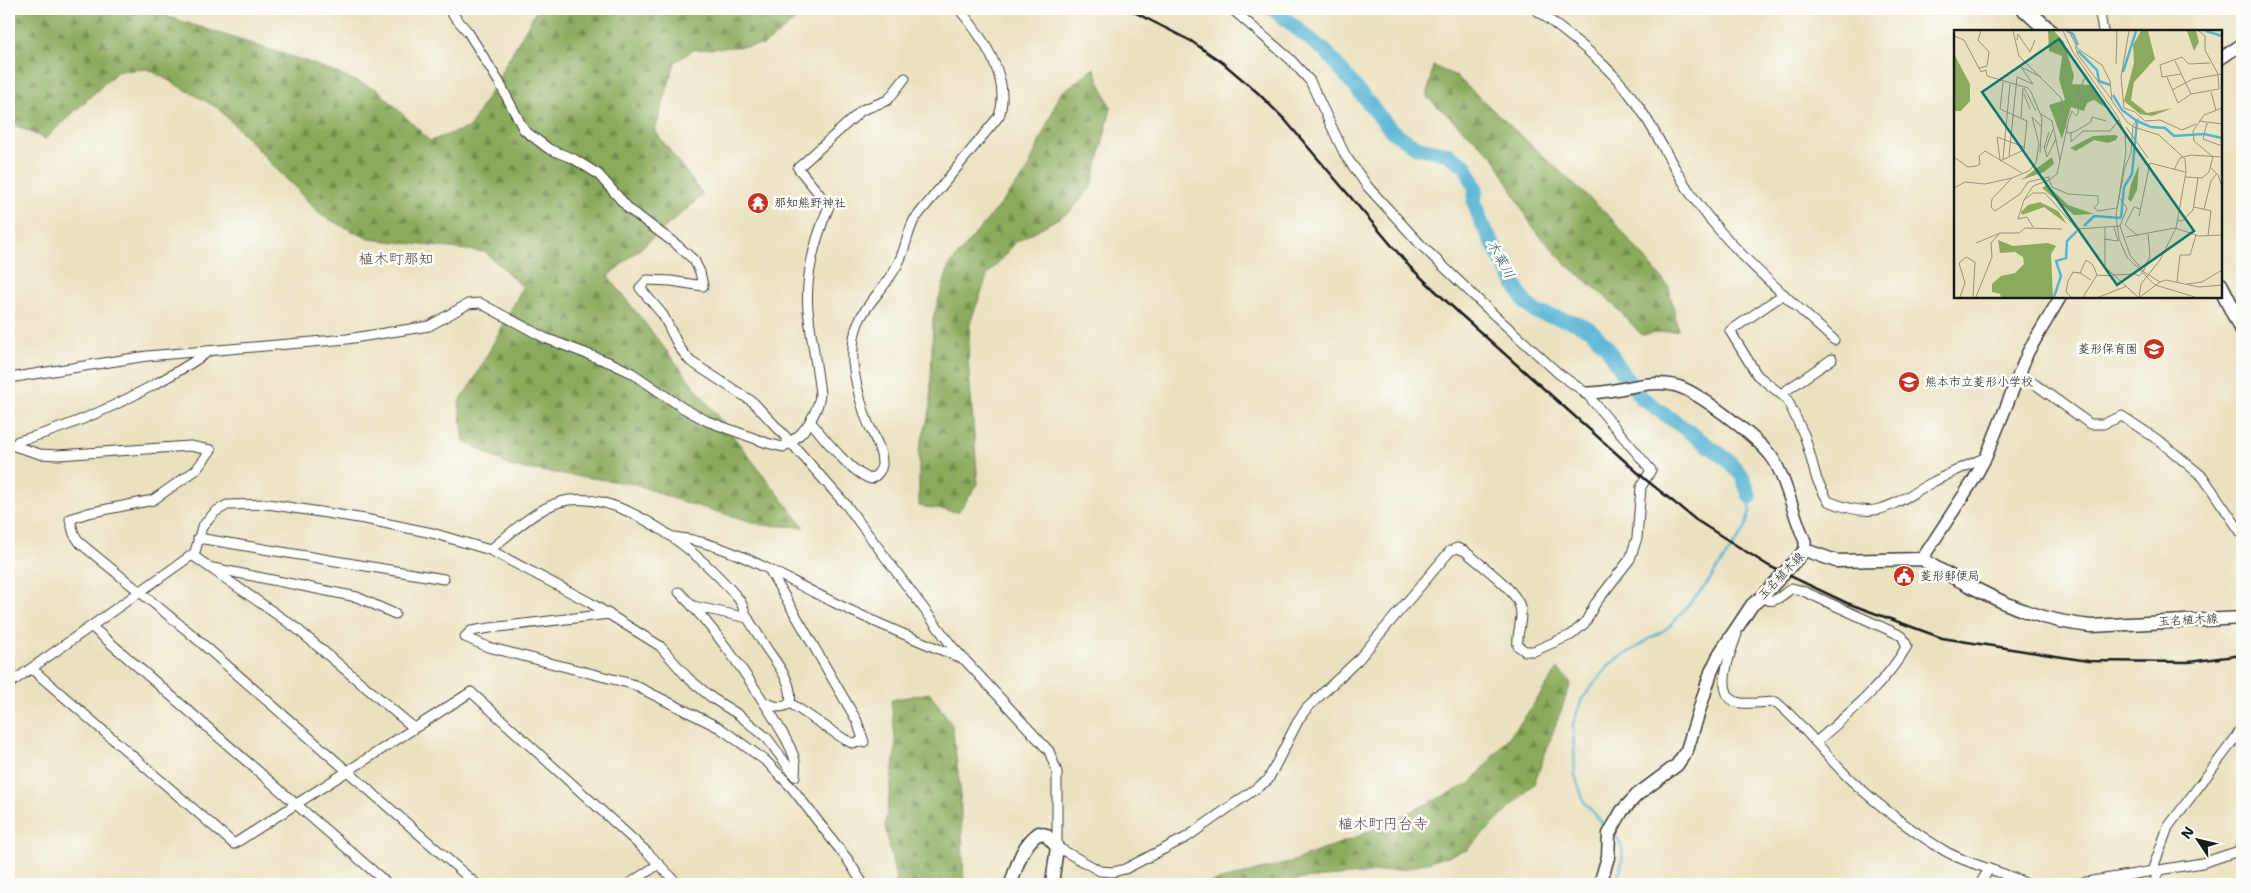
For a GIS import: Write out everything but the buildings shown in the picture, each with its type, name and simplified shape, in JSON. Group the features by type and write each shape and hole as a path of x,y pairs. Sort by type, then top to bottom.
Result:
{"main road":[{"path":"2025,9 2048,30"},
{"path":"2221,287 2242,329"},
{"name":"玉名植木線","path":"1600,884 1608,857 1610,834 1618,819 1637,795 1677,765 1687,750 1711,672 1720,653 1752,605 1762,597 1805,550 1836,561 1922,559 2004,604 2045,619 2068,624 2091,626 2242,618"},
{"path":"1011,884 1018,861 1031,839 1039,833 1046,835 1057,847 1052,884"}],"street":[{"path":"448,9 468,32 499,82 524,130 548,149 574,159 598,174 629,209 694,260 700,272 703,286 671,281 647,280 640,288 663,315 679,347 690,361 753,402 787,438 787,442 794,446 847,506 964,660 1031,729 1052,756 1057,772 1057,847 1100,871 1113,872 1125,869 1187,837 1268,780 1299,718 1307,708 1358,660 1450,551 1457,548 1464,551 1514,595 1520,607 1518,646 1525,651 1534,651 1571,635 1585,623 1595,604 1630,559 1637,538 1641,487 1651,470 1586,393 1558,373 1492,313 1421,245 1374,194 1345,155 1310,81 1290,59 1232,9"},
{"path":"810,421 847,462 866,478 871,479 878,474 882,466 880,451 856,385 853,362 854,336 859,317 895,270 901,257 907,233 914,220 998,116 1002,107 1001,85 996,67 974,28 959,9"},
{"path":"1535,9 1570,35 1614,76 1636,103 1697,202 1743,257 1834,340"},
{"path":"2100,9 2104,30"},
{"path":"2221,58 2242,44"},
{"path":"9,378 42,371 147,356 328,341 429,326 468,304 480,303 545,338 612,363 632,373 683,408 707,421 783,447 787,442 793,440 810,421 819,407 820,394 808,308 811,268 819,230 829,206 798,168 862,110 888,100 905,78"},
{"path":"1784,294 1730,331 1757,375 1787,399 1805,437 1818,480 1828,501 1842,506 1869,511 1887,507 1986,457"},
{"path":"1922,559 1957,508 1986,457 2018,372 2040,328 2060,298"},
{"path":"209,350 191,365 102,412 55,430 18,441 14,446 40,454 58,455 190,446 211,450 196,470 153,500 88,512 70,519 74,534 80,543 140,592 348,771 476,884"},
{"path":"1781,394 1832,359"},
{"path":"2018,372 2090,424 2103,424 2122,416 2161,442 2203,478 2242,534"},
{"path":"1586,393 1604,394 1644,385 1672,384 1686,388 1700,397 1750,435 1772,456 1805,541 1805,550"},
{"path":"490,550 534,516 556,503 568,500 605,502 660,527 674,537 738,598 790,687 790,703"},
{"path":"9,684 192,555 195,552 202,528 214,512 227,505 268,504 365,519 432,533 490,550 609,614 660,646 688,678 767,738 795,776"},
{"path":"674,537 710,545 770,571 857,614 964,660"},
{"path":"198,538 444,579"},
{"path":"192,555 296,628 414,728"},
{"path":"210,568 357,597 395,614"},
{"path":"770,571 857,721 864,742 852,743 844,739 790,703"},
{"path":"1762,597 1767,601 1776,601 1792,588 1803,591 1902,636 1907,646 1898,661 1880,683 1816,742"},
{"path":"679,592 693,606 764,702 792,751 796,762 792,788"},
{"path":"693,606 748,618"},
{"path":"609,614 471,631 465,637 488,647 632,684 720,728 766,761 792,788 848,860 863,884"},
{"path":"1742,620 1726,664 1726,686 1729,696 1739,703 1776,702 1853,782 1897,817 1946,851 1980,868 1989,869 2027,884"},
{"path":"92,627 388,884"},
{"path":"32,669 234,844 470,692 659,864 678,884"},
{"path":"764,702 778,708 785,707 790,703"},
{"path":"2153,884 2168,826 2237,736 2242,726"},
{"path":"2074,884 2202,863 2242,850"},
{"path":"630,884 659,864"},
{"path":"1980,884 1989,869"}],"green space":[{"path":"9,9 144,9 314,64 378,90 430,141 470,127 536,11 551,9 794,9 804,13 764,45 693,50 675,62 655,131 703,195 608,276 804,527 763,525 680,501 635,484 512,467 464,441 459,402 475,378 523,287 485,252 369,239 322,216 218,108 148,69 118,71 45,139 9,122"},
{"path":"1433,66 1456,76 1610,217 1669,287 1678,330 1642,335 1609,300 1563,261 1533,228 1493,156 1427,97"},
{"path":"1094,68 1111,108 1092,186 1071,211 1016,242 988,274 970,323 968,360 978,484 958,512 919,506 919,450 930,411 933,318 949,266 1026,173 1060,94"},
{"path":"1558,669 1571,683 1534,784 1467,850 1408,868 1362,874 1302,879 1283,884 1205,884 1288,863 1359,836 1471,783 1522,721"},
{"path":"930,693 952,725 960,788 964,884 897,884 885,826 896,746 891,700"}],"waterway":[{"name":"木葉川","path":"1273,9 1326,52 1392,131 1416,147 1447,154 1465,165 1476,189 1474,202 1481,222 1525,303 1538,313 1571,321 1590,329 1607,347 1623,374 1642,398 1727,459 1742,476 1750,497"},
{"path":"1608,829 1584,802 1575,775 1573,724 1582,699 1610,664 1670,626 1706,585 1745,529 1750,511 1750,497"},
{"path":"1614,835 1619,840 1623,852 1622,865 1616,884"}],"railway":[{"path":"1128,9 1191,41 1223,63 1258,93 1285,120 1410,267 1460,314 1645,479 1696,520 1769,566 1847,603 1942,638 2088,661 2189,662 2242,655"}],"place":[{"name":"那知熊野神社","path":"758,203"},
{"name":"菱形保育園","path":"2154,349"},
{"name":"熊本市立菱形小学校","path":"1909,382"},
{"name":"菱形郵便局","path":"1904,576"}],"district":[{"name":"植木町那知","path":"396,259"},
{"name":"植木町円台寺","path":"1383,824"}]}
